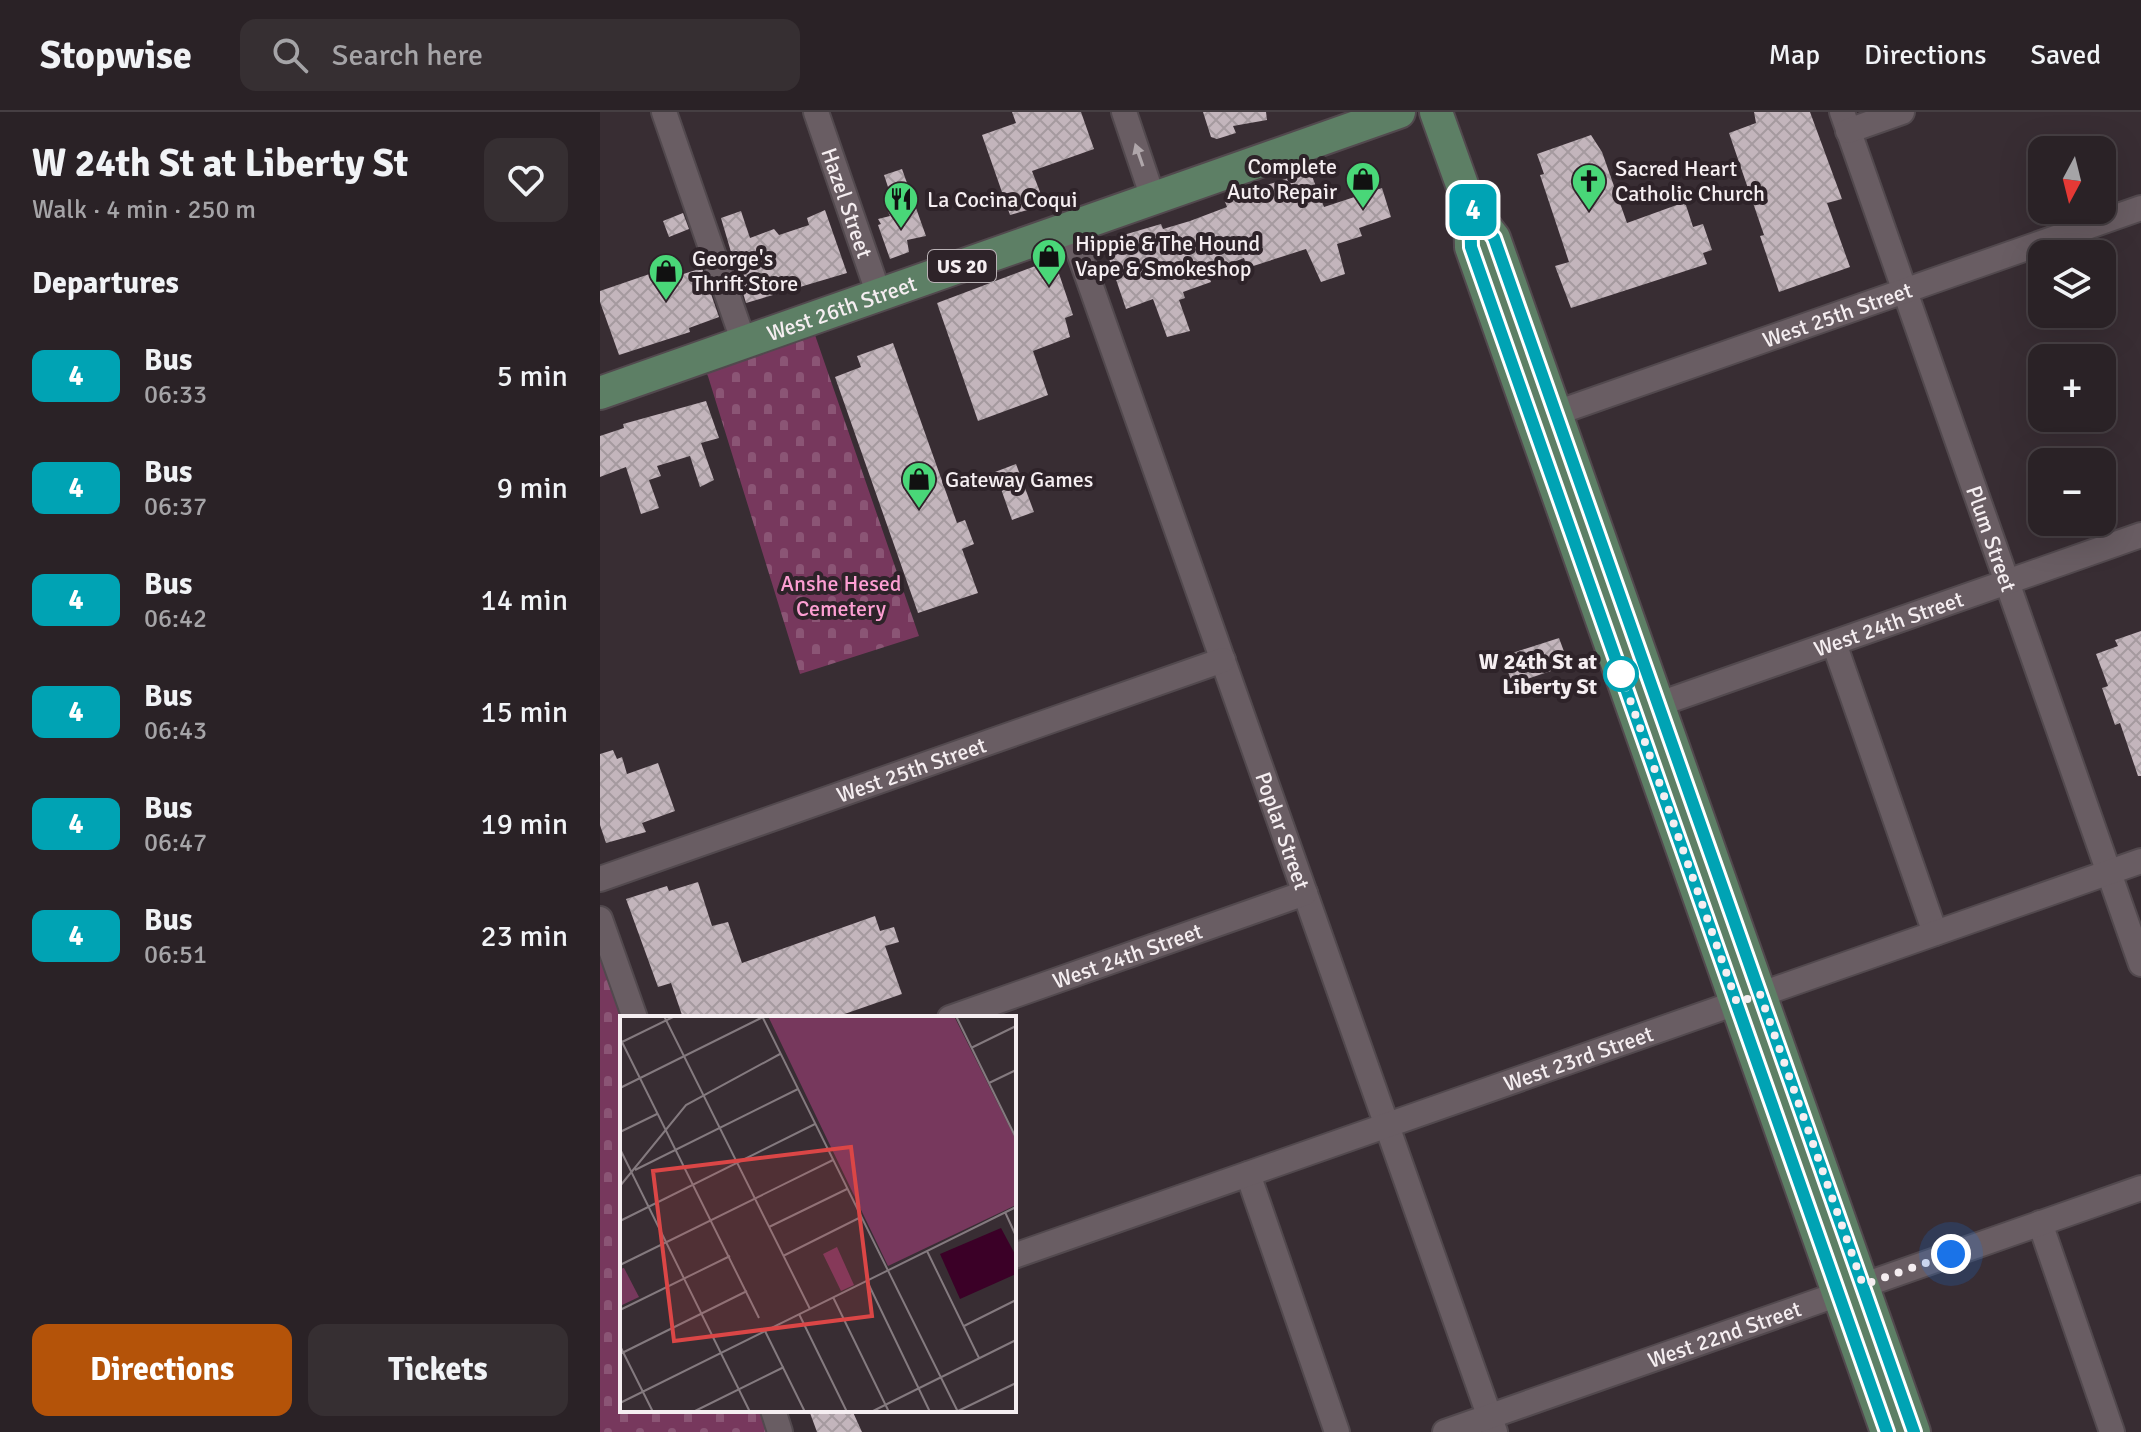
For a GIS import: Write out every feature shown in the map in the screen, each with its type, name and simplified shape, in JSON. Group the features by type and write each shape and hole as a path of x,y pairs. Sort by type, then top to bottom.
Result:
{"main road":[{"name":"West 26th Street","path":"602,387 744,343 1399,112"},
{"path":"1436,112 1470,207 1494,238 1544,417 1748,999 1851,1290 1914,1432"},
{"path":"1851,1290 1887,1432"}],"street":[{"path":"664,112 744,343"},
{"name":"Hazel Street","path":"816,112 879,295"},
{"path":"1124,112 1153,198"},
{"path":"1845,121 1902,112"},
{"name":"Plum Street","path":"1845,121 2141,964"},
{"name":"West 25th Street","path":"1544,417 2141,208"},
{"name":"Poplar Street","path":"1070,227 1492,1424"},
{"name":"West 24th Street","path":"1646,709 2141,535"},
{"path":"1834,643 1935,933"},
{"name":"West 25th Street","path":"600,879 1223,660"},
{"name":"West 23rd Street","path":"1016,1255 2141,861"},
{"name":"West 24th Street","path":"956,1016 1305,893"},
{"path":"600,919 634,1016"},
{"path":"1248,1174 1337,1432"},
{"name":"West 22nd Street","path":"1445,1432 1492,1424 1851,1290 2141,1188"},
{"path":"2040,1223 2112,1432"},
{"path":"774,1412 780,1432"}],"green space":[{"name":"Anshe Hesed Cemetery","path":"815,335 919,636 800,674 707,373"},
{"path":"600,955 620,1016 620,1412 761,1412 768,1432 600,1432"}],"building":[{"path":"1012,112 1081,112 1094,149 1032,171 1045,205 1010,215 982,135 1016,123"},
{"path":"1203,112 1266,112 1267,120 1233,126 1236,133 1217,139 1211,137"},
{"path":"1754,112 1810,112 1842,199 1827,203 1850,267 1779,292 1760,236 1764,235 1729,133 1756,123"},
{"path":"1591,135 1602,152 1627,223 1685,202 1693,227 1703,224 1712,250 1703,253 1707,264 1571,308 1555,266 1569,262 1540,175 1544,174 1537,154"},
{"path":"902,169 926,236 907,240 909,252 890,259 878,219 890,216 885,205 892,199 884,175"},
{"path":"1310,171 1324,207 1382,188 1391,217 1359,228 1362,236 1337,244 1345,274 1321,282 1306,249 1247,268 1244,258 1207,272 1211,282 1183,292 1185,298 1179,300 1190,331 1167,337 1153,299 1126,309 1103,241 1161,224 1163,229 1190,221 1227,207 1224,199"},
{"path":"825,210 847,273 746,303 721,218 741,211 750,238 774,229 779,235 809,225 807,218"},
{"path":"683,213 689,229 669,237 663,221"},
{"path":"1054,259 1073,315 1065,318 1070,337 1033,351 1048,395 978,421 937,303"},
{"path":"667,268 671,278 702,268 719,317 689,328 690,332 619,355 600,302 600,291"},
{"path":"893,343 957,523 965,520 974,544 962,549 978,593 918,613 835,377 861,367 857,356"},
{"path":"706,401 719,438 701,443 714,480 700,487 690,456 657,466 661,476 649,480 659,508 641,514 626,467 600,477 600,436 624,428 623,424"},
{"path":"1016,464 1034,512 1012,520 995,472"},
{"path":"2141,631 2141,776 2138,776 2120,723 2115,725 2102,688 2108,686 2096,654 2118,646 2115,640"},
{"path":"1559,638 1569,665 1512,684 1503,656"},
{"path":"613,750 617,759 622,757 627,774 658,763 675,811 642,823 646,832 606,843 600,825 600,754"},
{"path":"698,882 712,926 728,922 742,963 875,916 880,931 894,927 899,942 885,946 902,994 839,1016 682,1016 671,983 658,987 626,899 667,886 669,891"},
{"path":"853,1412 862,1432 817,1432 810,1413"}],"bus line":[{"name":"4","path":"1887,1432 1471,247 1470,207 1494,238 1914,1432"}],"place":[{"name":"Complete Auto Repair","path":"1363,210"},
{"name":"Sacred Heart Catholic Church","path":"1589,212"},
{"name":"La Cocina Coqui","path":"901,230"},
{"name":"Hippie & The Hound Vape & Smokeshop","path":"1049,287"},
{"name":"George's Thrift Store","path":"666,302"},
{"name":"Gateway Games","path":"919,510"},
{"name":"W 24th St at Liberty St","path":"1621,674"}],"route":[{"path":"1621,674 1737,1003 1760,994 1863,1285 1951,1254"}]}
